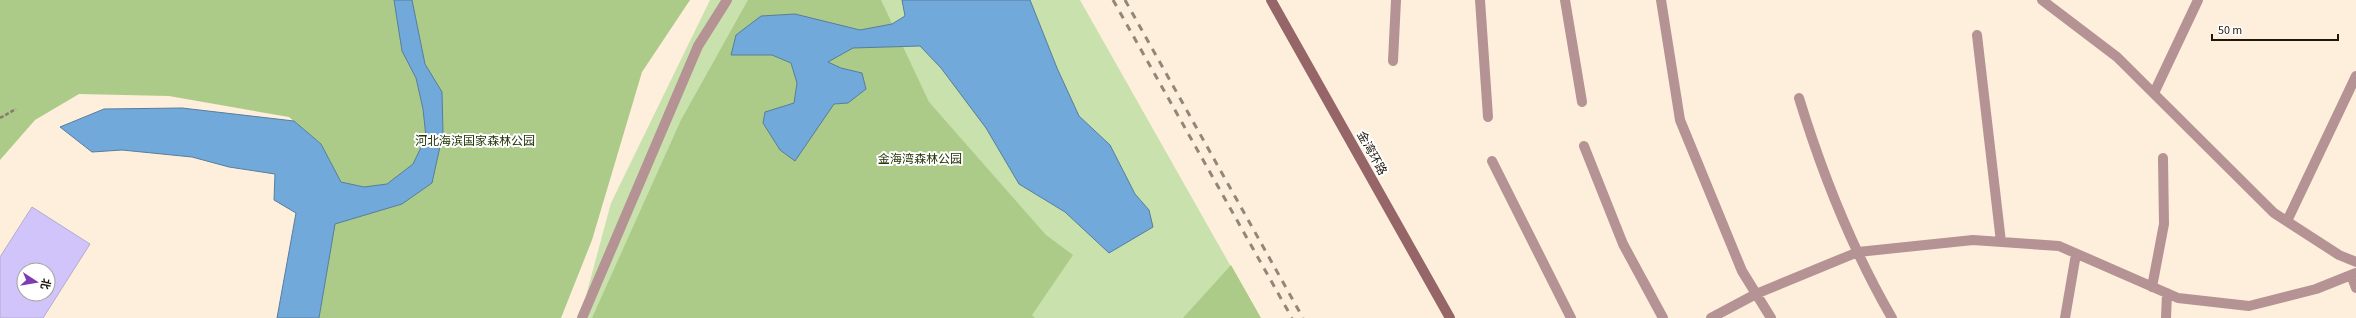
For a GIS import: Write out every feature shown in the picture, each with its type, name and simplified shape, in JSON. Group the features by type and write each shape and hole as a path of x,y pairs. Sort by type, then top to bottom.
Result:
{"main road":[{"name":"金湾环路","path":"1271,0 1450,318"}],"street":[{"path":"582,318 698,46 727,0"},
{"path":"1394,61 1396,0"},
{"path":"1480,0 1488,117"},
{"path":"1565,0 1582,102"},
{"path":"1661,0 1680,120 1742,271 1770,318"},
{"path":"2042,0 2117,57 2274,213 2338,255 2356,262"},
{"path":"2154,93 2198,0"},
{"path":"1977,35 2001,242"},
{"path":"2287,221 2356,76"},
{"path":"1798,98 1820,166 1858,252 1892,318"},
{"path":"1584,146 1623,244 1663,318"},
{"path":"2152,286 2164,224 2162,158"},
{"path":"1492,161 1571,318"},
{"path":"1711,318 1756,294 1858,252 1973,240 2060,246 2178,298 2249,306 2316,290 2354,274 2356,288"},
{"path":"2065,318 2076,254"},
{"path":"2166,318 2167,293"}],"path":[{"path":"0,118 16,109"}],"green space":[{"name":"河北海滨国家森林公园","path":"0,0 690,0 642,72 592,240 561,318 319,318 341,182 321,144 289,117 169,96 79,94 35,120 0,160"},
{"name":"金海湾森林公园","path":"710,0 1080,0 1260,318 580,318 611,203"},
{"path":"748,0 881,0 929,102 1046,235 1073,255 1032,315 1035,318 592,318 681,120"},
{"path":"1231,265 1261,318 1183,318"}],"water":[{"path":"394,0 412,0 425,64 442,92 443,133 432,183 402,204 335,224 319,318 277,318 296,213 274,200 275,174 229,167 192,157 122,150 92,152 60,127 104,109 182,108 294,121 321,144 341,182 364,187 387,184 413,164 426,137 423,109 416,78 402,51"},
{"path":"902,0 1030,0 1057,68 1079,116 1110,145 1135,194 1149,210 1153,227 1109,253 1065,212 1019,184 986,128 941,68 920,46 853,48 828,62 841,68 862,73 866,89 848,103 834,104 795,161 780,150 763,123 765,112 794,103 797,83 791,63 772,55 731,55 736,35 761,16 795,14 860,30 892,24 905,16"}],"building":[{"path":"32,207 90,244 56,298 56,262 16,262 16,302 53,302 43,318 0,318 0,257"}],"railway":[{"path":"1113,0 1292,318"},
{"path":"1125,0 1303,318"}]}
